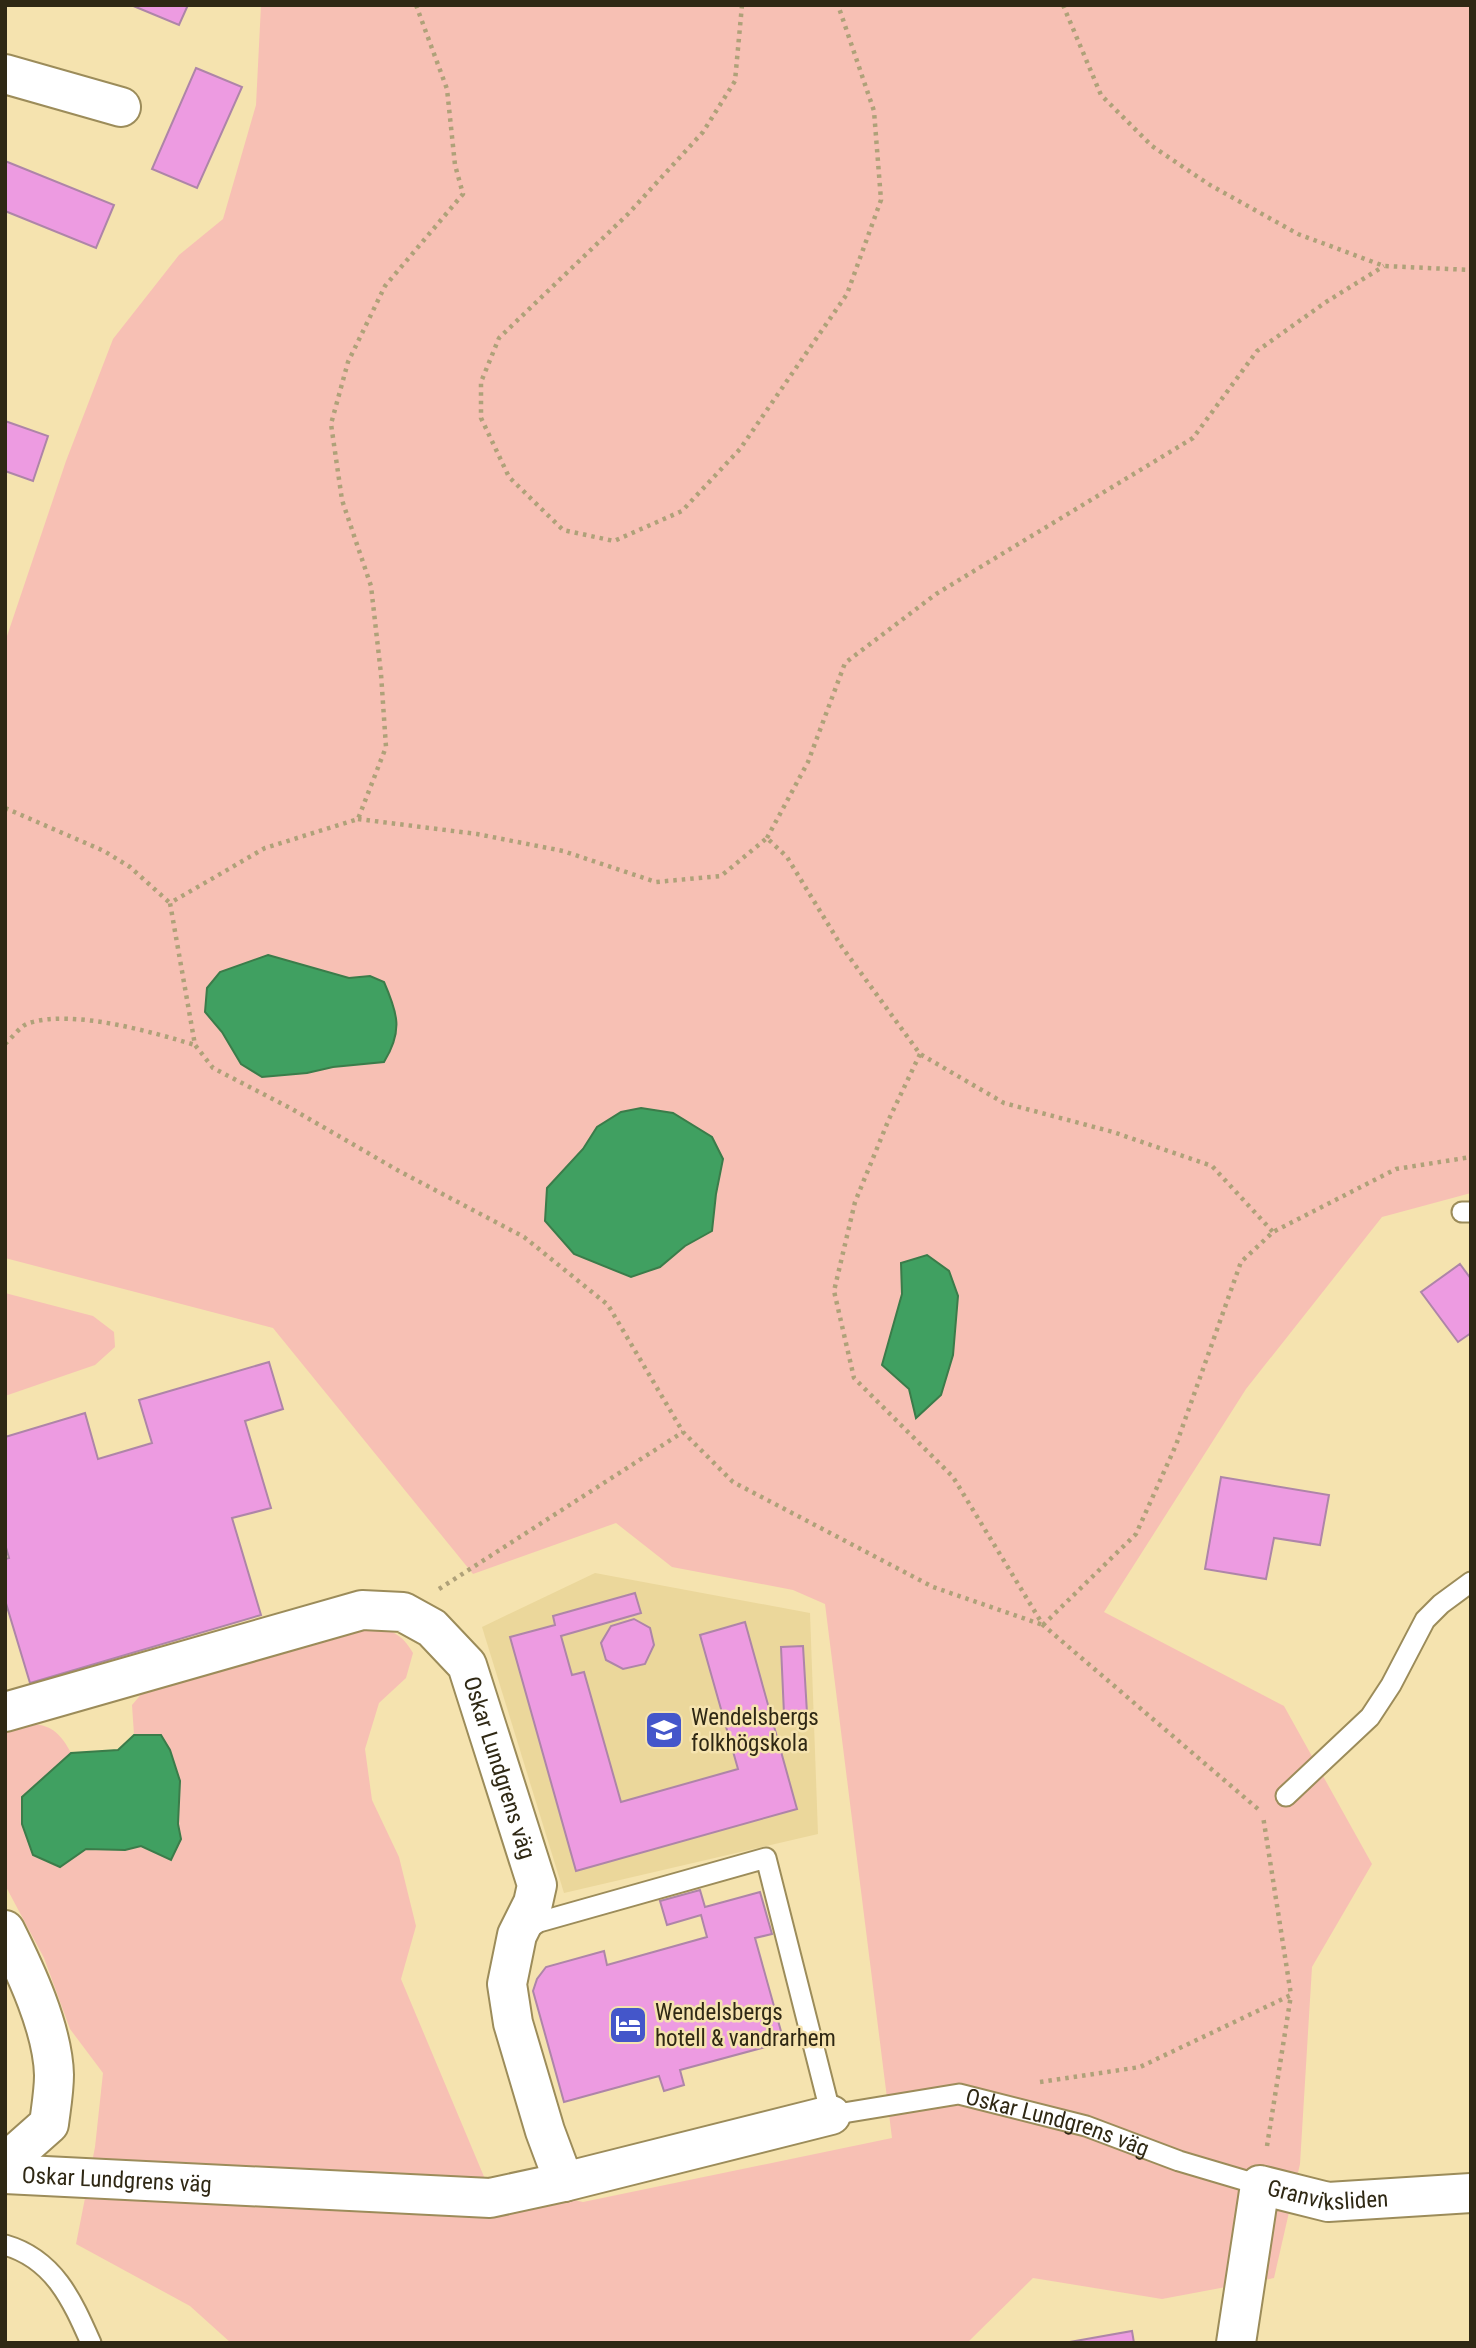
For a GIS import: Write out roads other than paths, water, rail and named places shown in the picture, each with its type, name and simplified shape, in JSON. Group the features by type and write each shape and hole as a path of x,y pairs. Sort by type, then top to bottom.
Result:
{"street":[{"path":"5,74 121,107"},
{"name":"Oskar Lundgrens väg","path":"5,1712 362,1610 402,1612 432,1628 467,1665 537,1885 533,1903 517,1936 507,1984 513,2023 545,2131 564,2182"},
{"name":"Oskar Lundgrens väg","path":"5,1930 21,1962 45,2025 54,2073 49,2124 5,2164"},
{"name":"Oskar Lundgrens väg","path":"5,2174 490,2198 831,2116"},
{"name":"Granviksliden","path":"1236,2343 1261,2185 1328,2202 1471,2193"}],"lane":[{"path":"1286,1796 1370,1717 1391,1685 1424,1620 1471,1581"},
{"path":"517,1936 539,1922 766,1858 831,2116"},
{"name":"Oskar Lundgrens väg","path":"831,2116 959,2094 1086,2126 1179,2161 1261,2185"},
{"path":"5,2245 19,2249 48,2266 75,2306 91,2343"}],"place":[{"name":"Wendelsbergs folkhögskola","path":"664,1730"},
{"name":"Wendelsbergs hotell & vandrarhem","path":"628,2025"}]}
